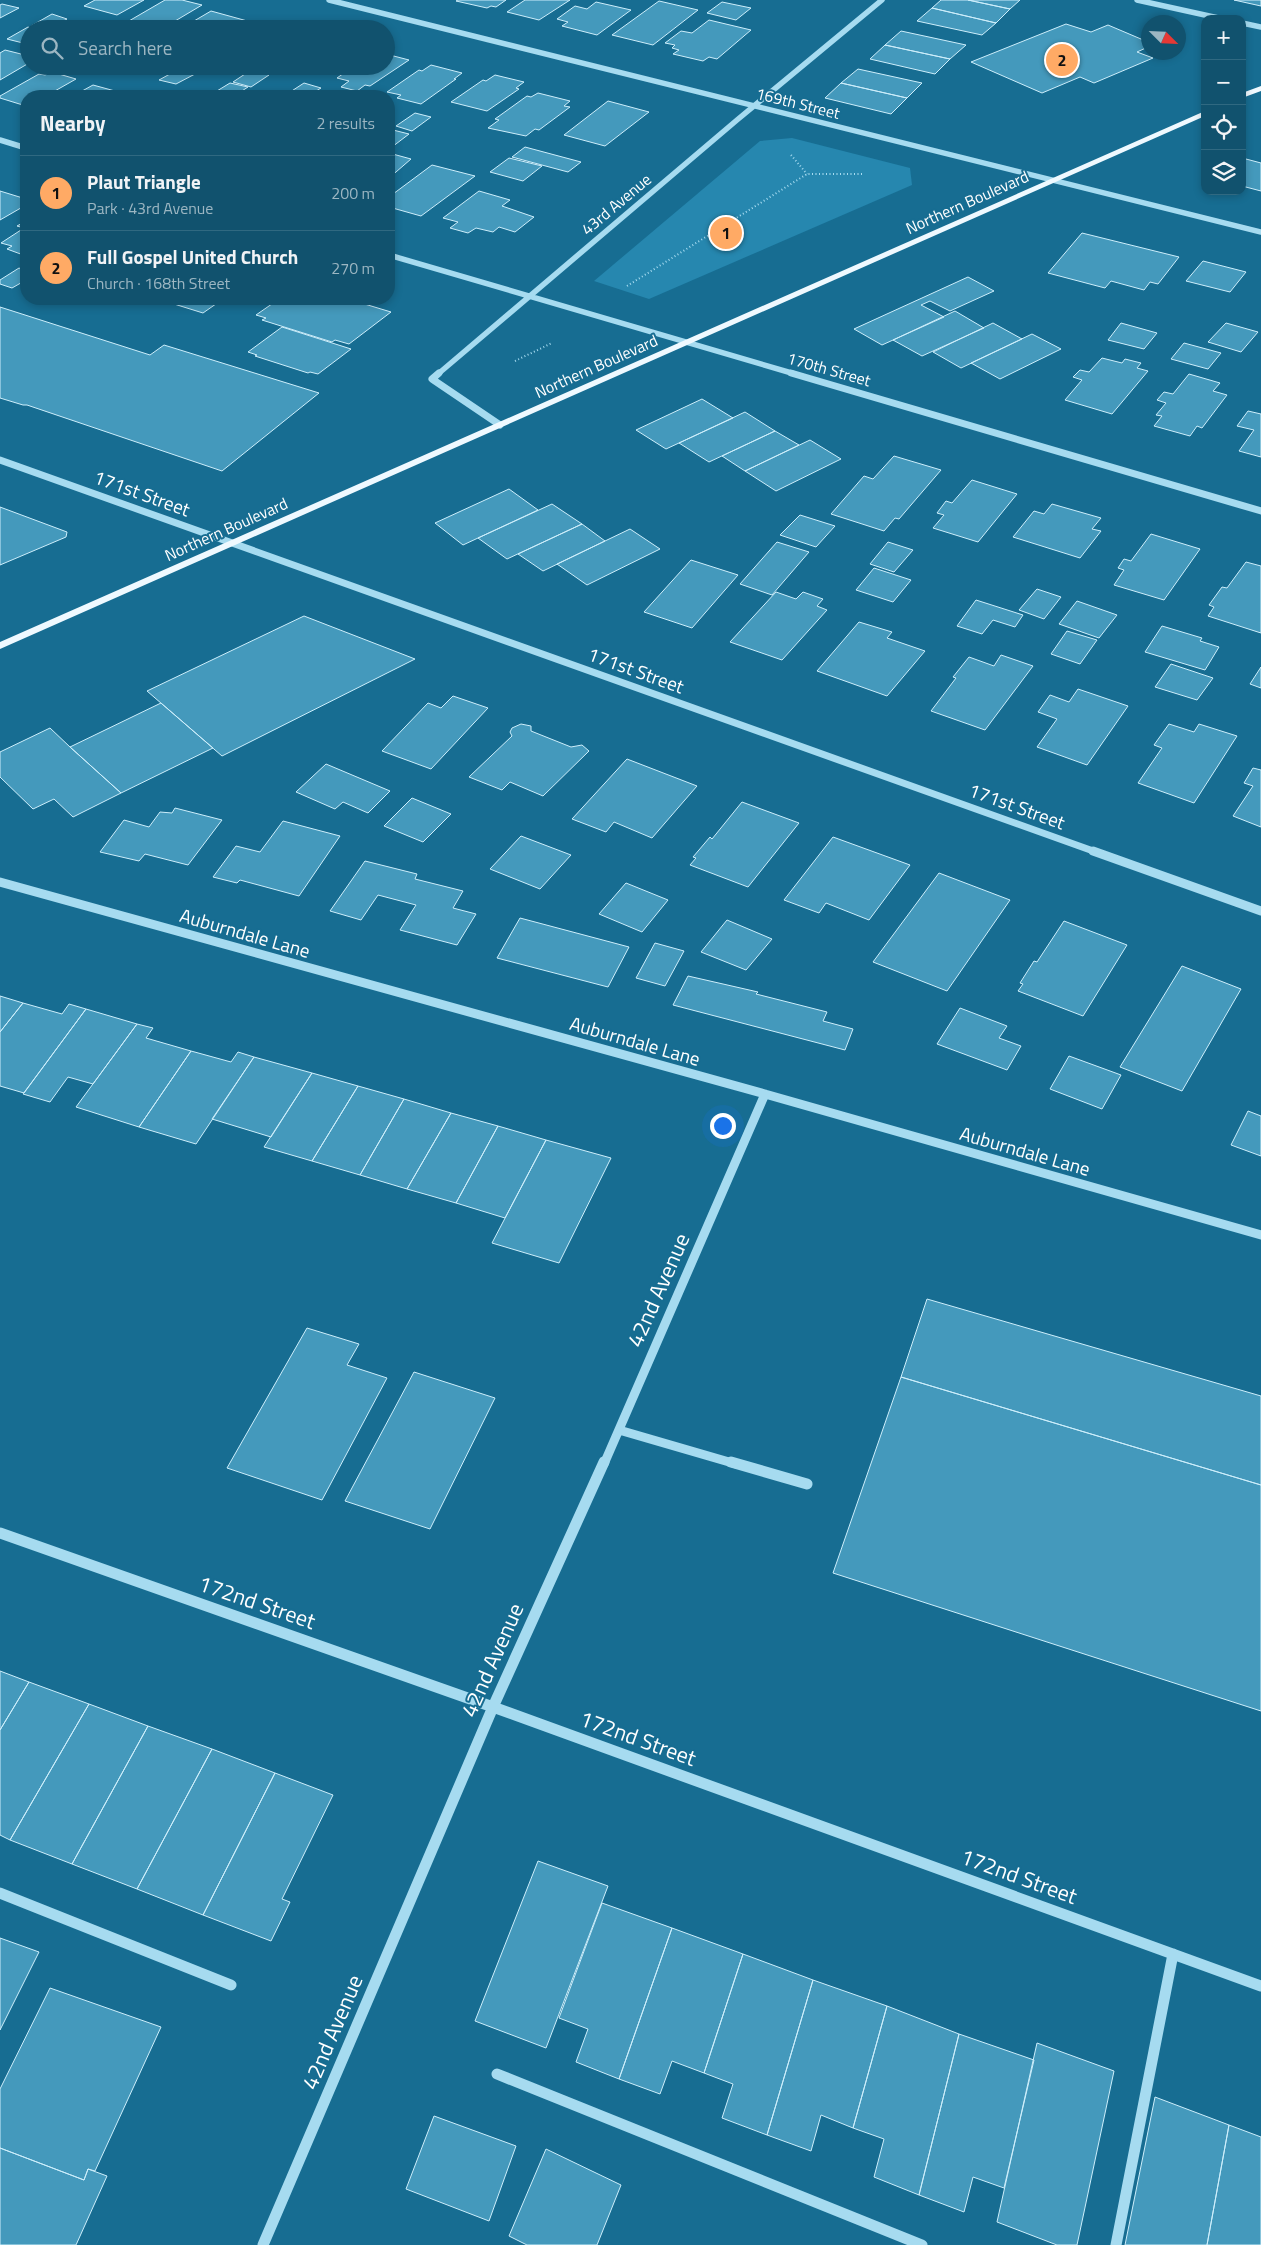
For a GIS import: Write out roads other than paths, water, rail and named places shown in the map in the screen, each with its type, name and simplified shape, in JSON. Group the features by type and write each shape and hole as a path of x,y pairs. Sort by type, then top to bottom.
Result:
{"main road":[{"path":"1246,94 1261,88"},
{"name":"Northern Boulevard","path":"0,646 1201,115"}],"street":[{"name":"169th Street","path":"329,0 1261,232"},
{"name":"43rd Avenue","path":"500,425 432,379 528,296 882,0"},
{"path":"1137,0 1205,15"},
{"path":"1246,24 1261,27"},
{"path":"0,140 20,146"},
{"name":"170th Street","path":"395,257 1261,511"},
{"name":"171st Street","path":"0,460 1261,910"},
{"name":"Auburndale Lane","path":"0,882 766,1094 1261,1235"},
{"name":"42nd Avenue","path":"263,2245 493,1707 619,1430 766,1094"},
{"path":"619,1430 807,1484"},
{"name":"172nd Street","path":"0,1533 493,1707 1261,1986"},
{"path":"0,1893 231,1985"},
{"path":"1116,2245 1173,1954"},
{"path":"497,2074 922,2245"}],"place":[{"name":"Full Gospel United Church","path":"1062,60"},
{"name":"Plaut Triangle","path":"726,233"}]}
